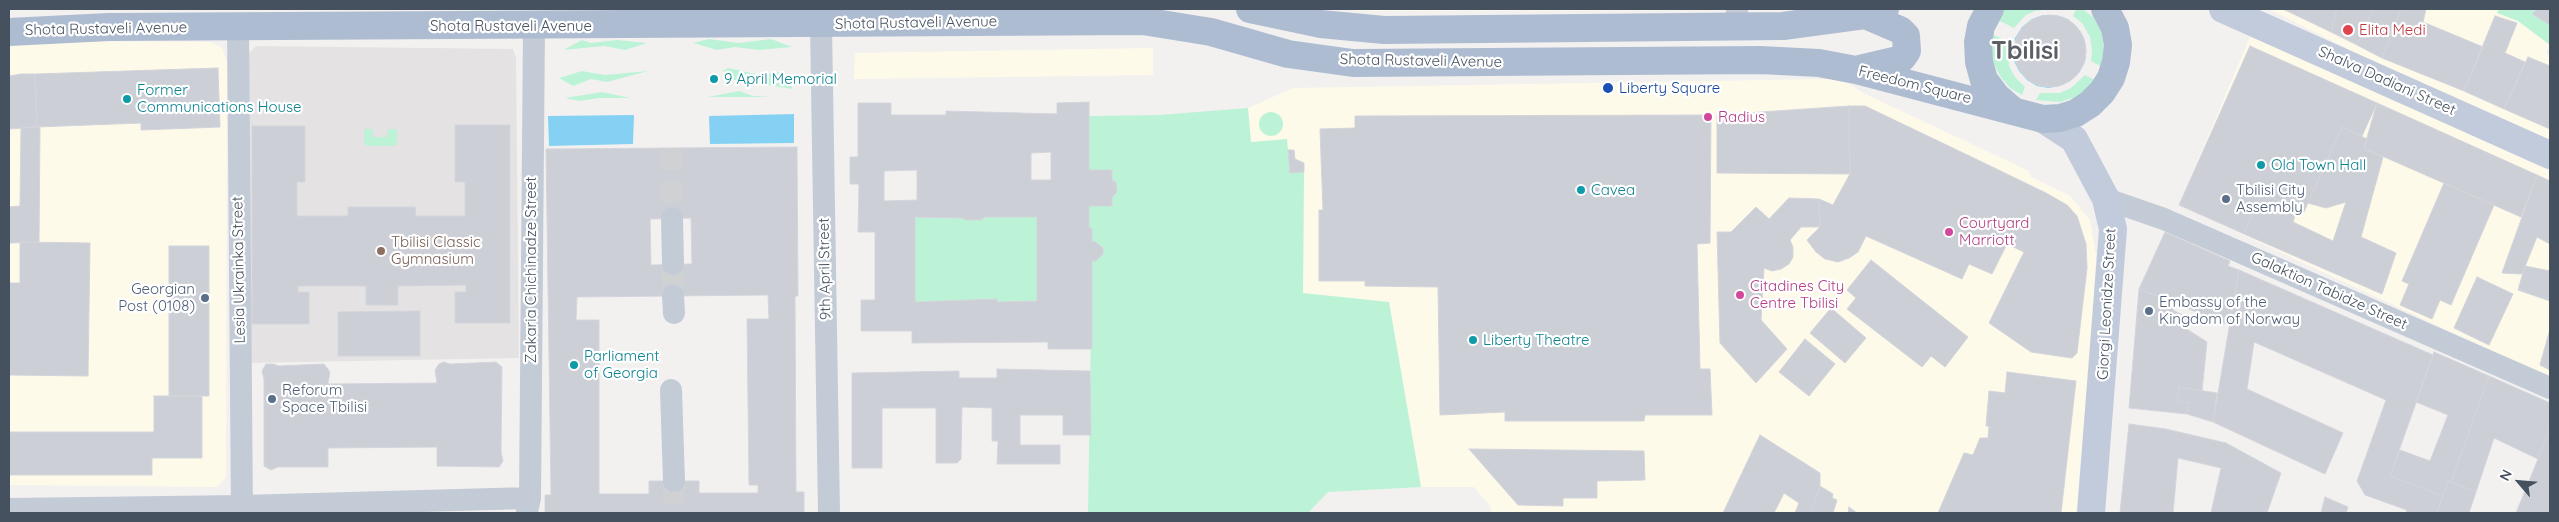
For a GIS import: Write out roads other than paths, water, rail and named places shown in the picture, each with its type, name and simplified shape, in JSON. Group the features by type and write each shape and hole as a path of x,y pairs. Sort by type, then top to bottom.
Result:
{"main road":[{"name":"Shota Rustaveli Avenue","path":"1250,9 1288,13 1321,24 1384,30 1737,18 1783,26 1828,15"},
{"name":"Freedom Square","path":"1967,9 1978,42"},
{"name":"Freedom Square","path":"1990,9 1981,26 1978,42 1978,62 1984,80 1996,96 2011,109"},
{"name":"Freedom Square","path":"1819,63 1856,70 2011,109 2032,117 2043,119 2060,118 2076,113 2102,92 2111,78 2116,62 2118,45 2115,28 2105,9"},
{"name":"Shalva Dadiani Street","path":"2223,9 2550,155"},
{"path":"1828,15 1875,12 1906,36 1907,51 1902,58 1856,70"},
{"name":"Shota Rustaveli Avenue","path":"9,32 59,28 1143,21 1211,32 1288,54 1353,63 1760,60 1819,63"},
{"name":"Giorgi Leonidze Street","path":"2043,119 2074,139 2106,199 2113,228 2113,253 2091,513"}],"street":[{"name":"9th April Street","path":"821,24 830,513"},
{"name":"Zakaria Chichinadze Street","path":"528,506 534,26"},
{"name":"Lesia Ukrainka Street","path":"238,27 242,510"},
{"name":"Galaktion Tabidze Street","path":"2106,199 2164,219 2550,388"},
{"path":"672,218 673,264"},
{"path":"671,390 674,481"},
{"path":"9,509 242,510 528,506"}],"water":[{"path":"2043,15 2056,15 2068,19 2077,27 2084,38 2085,62 2079,73 2060,86 2048,88 2037,86 2027,80 2019,71 2014,61 2015,38 2022,27 2032,19","holes":["2047,39 2055,40 2062,49 2060,57 2050,64 2042,62 2037,55 2039,43"]},
{"path":"794,114 794,143 710,144 709,116"},
{"path":"634,115 633,144 549,146 548,116"}],"tunnel":[{"path":"671,148 672,218"},
{"path":"673,264 673,296"},
{"path":"674,481 674,513"}],"place":[{"name":"Elita Medi","path":"2348,30"},
{"name":"9 April Memorial","path":"714,79"},
{"name":"Liberty Square","path":"1608,88"},
{"name":"Former Communications House","path":"127,99"},
{"name":"Radius","path":"1708,117"},
{"name":"Old Town Hall","path":"2261,165"},
{"name":"Cavea","path":"1581,190"},
{"name":"Tbilisi City Assembly","path":"2226,199"},
{"name":"Courtyard Marriott","path":"1949,232"},
{"name":"Tbilisi Classic Gymnasium","path":"381,251"},
{"name":"Citadines City Centre Tbilisi","path":"1740,295"},
{"name":"Georgian Post (0108)","path":"205,298"},
{"name":"Embassy of the Kingdom of Norway","path":"2149,311"},
{"name":"Liberty Theatre","path":"1473,340"},
{"name":"Parliament of Georgia","path":"574,365"},
{"name":"Reforum Space Tbilisi","path":"272,399"}],"district":[{"name":"Tbilisi","path":"2025,51"}]}
